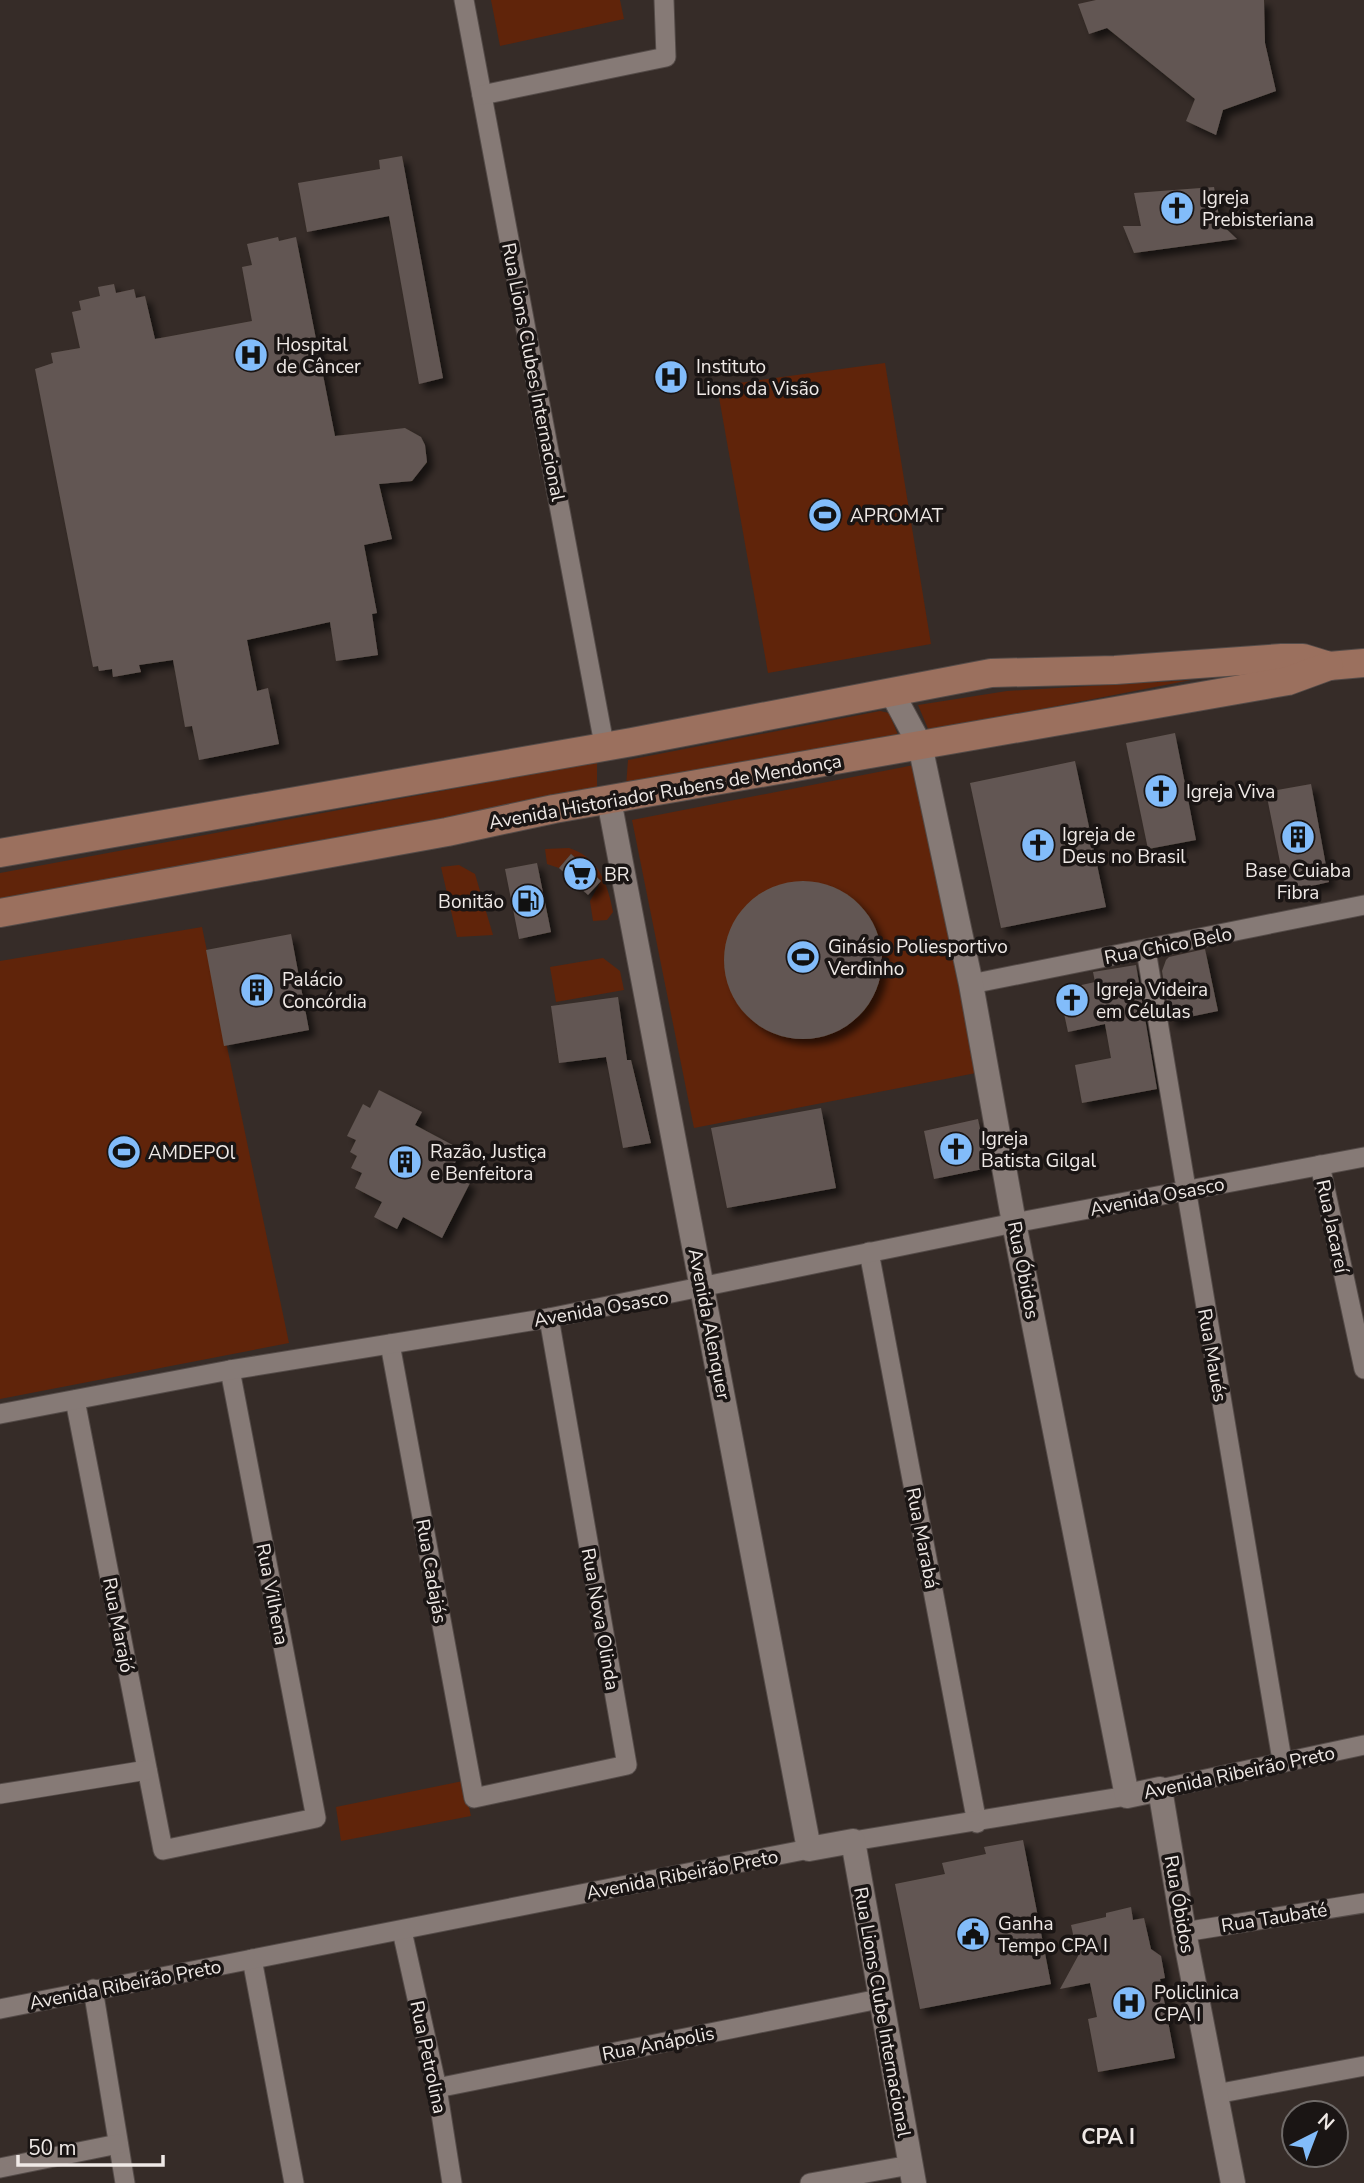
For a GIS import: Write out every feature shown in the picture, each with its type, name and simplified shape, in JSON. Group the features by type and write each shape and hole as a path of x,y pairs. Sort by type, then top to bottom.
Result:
{"main road":[{"name":"Avenida Historiador Rubens de Mendonça","path":"0,853 604,744 632,742 991,673 1115,670 1282,658 1303,658 1329,666"},
{"name":"Avenida Historiador Rubens de Mendonça","path":"0,913 609,800 1102,716 1288,681 1329,666 1364,663"},
{"path":"1102,716 1114,686 1115,670"}],"street":[{"name":"Rua Lions Clubes Internacional","path":"464,0 604,744"},
{"path":"482,95 666,57 664,0"},
{"name":"Rua Óbidos","path":"891,691 920,745 971,984 1014,1223 1127,1796"},
{"name":"Avenida Alenquer","path":"609,800 809,1849"},
{"name":"Rua Chico Belo","path":"971,984 1364,905"},
{"name":"Rua Maués","path":"1146,950 1282,1760"},
{"name":"Avenida Osasco","path":"0,1414 230,1370 549,1318 704,1289 1014,1223 1364,1157"},
{"name":"Rua Jacareí","path":"1320,1165 1364,1369"},
{"name":"Rua Marabá","path":"869,1252 976,1823"},
{"name":"Rua Nova Olinda","path":"474,1798 627,1765 549,1318"},
{"name":"Rua Cadajás","path":"390,1343 474,1798"},
{"name":"Rua Vilhena","path":"163,1850 316,1818 230,1370"},
{"name":"Rua Marajó","path":"75,1400 163,1850"},
{"name":"Avenida Ribeirão Preto","path":"0,2009 809,1849 1127,1796 1282,1760 1364,1745"},
{"path":"0,1794 147,1770"},
{"name":"Rua Óbidos","path":"1160,1789 1184,1932 1233,2183"},
{"name":"Rua Lions Clube Internacional","path":"853,1841 912,2174"},
{"name":"Rua Taubaté","path":"1184,1932 1364,1902"},
{"name":"Rua Petrolina","path":"402,1931 437,2088 452,2183"},
{"path":"252,1959 294,2183"},
{"path":"93,1989 125,2183"},
{"name":"Rua Anápolis","path":"437,2088 879,1999"},
{"path":"1216,2094 1364,2066"},
{"path":"0,2168 118,2144"},
{"path":"810,2183 912,2174"}],"shaded area":[{"path":"491,0 620,0 624,19 500,46"},
{"name":"APROMAT","path":"885,363 931,644 768,673 717,386"},
{"path":"1191,680 929,731 918,705 1007,691"},
{"path":"880,711 889,713 898,735 626,787 628,760"},
{"path":"597,762 597,790 0,902 0,873"},
{"path":"914,765 976,1073 694,1128 632,820"},
{"path":"569,848 588,858 605,882 613,912 607,920 593,921 590,901 601,881 571,854 559,868 547,864 545,849"},
{"path":"459,865 475,874 493,935 457,937 441,867"},
{"name":"AMDEPOl","path":"202,927 289,1343 0,1399 0,961"},
{"path":"603,958 620,971 624,990 556,1002 550,967"},
{"path":"463,1781 471,1816 341,1841 336,1807"}],"building":[{"path":"1096,0 1264,0 1265,43 1276,91 1223,110 1216,135 1186,121 1195,99 1107,28 1089,34 1078,4"},
{"path":"402,156 443,378 419,384 389,216 307,232 298,183 380,169 379,160"},
{"name":"Igreja Prebisteriana","path":"1214,187 1220,223 1237,239 1134,253 1123,226 1141,226 1134,193"},
{"path":"278,237 279,241 296,237 335,436 405,428 421,437 427,462 412,481 379,484 392,539 364,545 377,613 372,614 378,655 336,661 330,622 247,640 257,691 268,688 279,744 199,760 192,726 185,727 173,660 139,665 141,672 113,677 112,669 99,671 98,666 93,667 35,369 53,363 51,353 80,348 72,312 81,310 79,301 100,296 98,287 114,284 116,293 134,289 136,298 145,296 155,339 252,321 242,267 252,265 247,244"},
{"name":"Igreja Viva","path":"1175,733 1196,840 1148,849 1126,743"},
{"name":"Igreja de Deus no Brasil","path":"1075,761 1106,907 1001,928 970,783"},
{"name":"Base Cuiaba Fibra","path":"1311,784 1329,882 1286,892 1266,792"},
{"name":"BR","path":"571,854 601,881 588,895 559,868"},
{"name":"Bonitão","path":"537,863 551,932 519,939 505,869"},
{"name":"Ginásio Poliesportivo Verdinho","path":"803,881 833,887 859,904 876,930 882,960 876,990 859,1016 833,1033 803,1039 773,1033 747,1016 730,990 724,960 730,930 747,904 773,887"},
{"name":"Palácio Concórdia","path":"291,934 309,1030 224,1046 206,950"},
{"path":"1205,949 1218,1011 1170,1021 1162,971 1166,960"},
{"path":"1136,965 1157,1089 1082,1103 1075,1065 1111,1058 1105,1024 1068,1032 1059,990 1095,982 1093,972"},
{"path":"618,997 627,1060 631,1060 651,1143 623,1148 606,1057 559,1063 551,1006"},
{"name":"Razão, Justiça e Benfeitora","path":"379,1090 422,1112 415,1125 462,1150 450,1172 470,1183 442,1238 403,1217 397,1229 374,1217 382,1202 355,1188 362,1173 351,1168 357,1156 350,1152 356,1140 347,1136 363,1104 370,1108"},
{"path":"821,1108 836,1188 727,1208 711,1128"},
{"name":"Igreja Batista Gilgal","path":"978,1119 988,1168 934,1179 924,1131"},
{"name":"Ganha Tempo CPA I","path":"1023,1840 1051,1984 920,2009 895,1884 945,1874 942,1863 986,1854 984,1847"},
{"name":"Policlinica CPA I","path":"1131,1907 1133,1920 1144,1918 1151,1949 1161,1956 1165,1978 1160,1979 1175,2058 1098,2072 1088,2019 1097,2017 1090,1983 1060,1989 1078,1956 1071,1925 1106,1917 1106,1913"}],"place":[{"name":"Igreja Prebisteriana","path":"1177,208"},
{"name":"Hospital de Câncer","path":"251,355"},
{"name":"Instituto Lions da Visão","path":"671,377"},
{"name":"APROMAT","path":"825,515"},
{"name":"Igreja Viva","path":"1161,791"},
{"name":"Base Cuiaba Fibra","path":"1298,837"},
{"name":"Igreja de Deus no Brasil","path":"1038,845"},
{"name":"BR","path":"580,874"},
{"name":"Bonitão","path":"528,901"},
{"name":"Ginásio Poliesportivo Verdinho","path":"803,957"},
{"name":"Palácio Concórdia","path":"257,990"},
{"name":"Igreja Videira em Células","path":"1072,1000"},
{"name":"Igreja Batista Gilgal","path":"956,1149"},
{"name":"AMDEPOl","path":"124,1152"},
{"name":"Razão, Justiça e Benfeitora","path":"405,1162"},
{"name":"Ganha Tempo CPA I","path":"973,1934"},
{"name":"Policlinica CPA I","path":"1129,2003"}],"district":[{"name":"CPA I","path":"1108,2137"}]}
